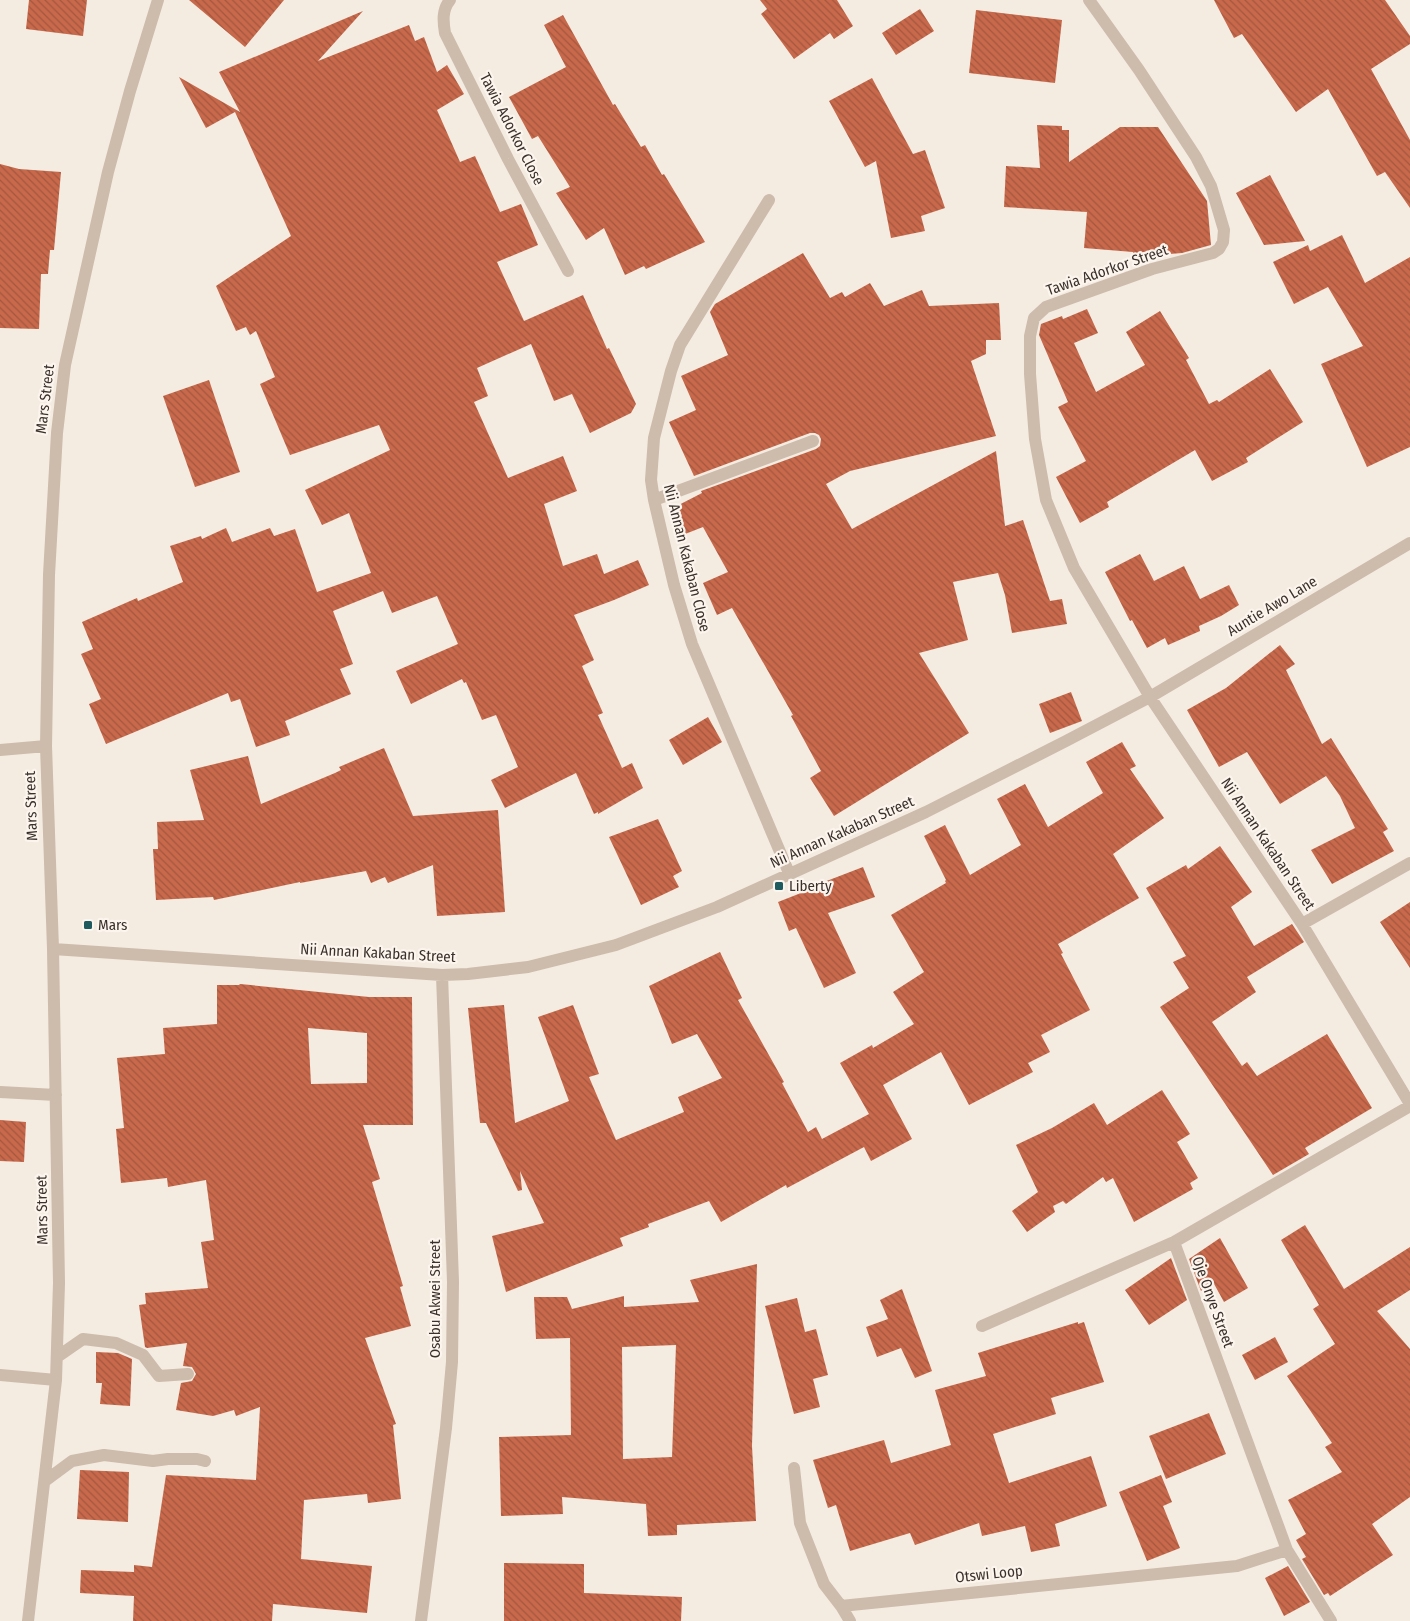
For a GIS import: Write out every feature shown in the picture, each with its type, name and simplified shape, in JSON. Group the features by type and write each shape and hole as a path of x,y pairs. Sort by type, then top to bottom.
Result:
{"street":[{"name":"Mars Street","path":"28,1621 56,1380 59,1283 53,949 46,746 52,513 57,433 65,365 117,138 158,0"},
{"name":"Tawia Adorkor Close","path":"450,0 442,18 445,33 508,159 568,271"},
{"name":"Tawia Adorkor Street","path":"1088,0 1139,70 1196,158 1211,186 1224,230 1223,242 1219,249 1213,253 1152,269 1046,307 1034,318 1030,336 1030,374 1035,439 1046,500 1074,568 1150,697"},
{"name":"Nii Annan Kakaban Close","path":"769,200 680,345 671,371 654,438 651,480 674,585 692,644 789,873"},
{"path":"654,500 813,442"},
{"name":"Auntie Awo Lane","path":"1150,697 1410,543"},
{"name":"Nii Annan Kakaban Street","path":"53,949 442,975 528,967 616,946 717,907 926,812 1150,697 1302,924 1410,1105"},
{"path":"0,750 46,746"},
{"path":"1302,924 1410,863"},
{"name":"Osabu Akwei Street","path":"421,1621 446,1428 452,1362 453,1282 442,975"},
{"path":"0,1092 56,1095"},
{"path":"982,1326 1174,1242 1410,1105"},
{"name":"Oje Onye Street","path":"1174,1242 1287,1550 1331,1621"},
{"path":"57,1357 83,1339 116,1343 143,1355 159,1376 188,1374"},
{"path":"0,1375 56,1380"},
{"path":"45,1481 72,1461 104,1455 153,1461 168,1458 205,1461"},
{"path":"794,1468 800,1523 824,1584 850,1621"},
{"name":"Otswi Loop","path":"841,1606 1236,1566 1287,1550"}],"building":[{"path":"29,0 87,0 83,36 26,29"},
{"path":"189,0 284,0 245,47"},
{"path":"760,0 837,0 853,26 834,39 830,33 794,59 761,14 767,9"},
{"path":"1214,0 1385,0 1410,36 1410,44 1371,69 1410,140 1410,208 1385,172 1377,176 1328,89 1296,112 1242,34 1234,38"},
{"path":"920,9 934,31 896,55 882,33"},
{"path":"976,10 1062,20 1055,83 969,73"},
{"path":"363,11 318,61 409,25 415,41 424,37 437,72 447,65 464,94 437,110 460,162 475,156 500,212 521,204 538,245 497,262 524,321 583,295 607,349 609,348 636,404 631,413 590,433 572,394 554,401 531,344 477,368 488,396 474,402 508,478 563,456 577,491 544,504 563,566 597,554 604,574 638,560 649,585 574,615 594,660 582,666 603,713 598,715 622,768 632,763 643,788 598,814 598,812 594,814 576,773 505,808 491,780 518,767 496,715 482,720 466,682 464,683 462,679 411,704 396,671 458,644 437,596 392,613 383,591 333,611 353,664 340,669 351,694 285,721 290,735 256,747 240,699 231,702 228,693 106,744 89,704 101,699 81,654 93,649 82,622 137,598 138,601 183,582 170,546 201,536 202,539 226,528 232,542 270,528 274,536 295,529 317,592 371,573 349,513 322,525 305,490 390,450 379,425 290,455 260,384 275,377 256,331 250,335 246,327 236,331 216,286 291,236 235,112 206,128 179,77 240,112 219,72"},
{"path":"563,15 613,105 615,104 641,147 645,145 705,242 646,269 644,266 625,275 604,228 586,240 556,193 570,187 538,136 532,139 509,97 566,67 544,25"},
{"path":"872,78 913,154 925,150 945,208 921,216 925,231 891,238 876,161 865,167 829,101"},
{"path":"1037,125 1062,126 1062,130 1069,130 1069,162 1120,127 1158,127 1207,201 1211,245 1182,253 1133,257 1133,252 1084,248 1087,212 1004,207 1006,166 1040,168"},
{"path":"0,164 19,169 61,172 54,250 50,250 48,274 41,274 39,329 0,328"},
{"path":"1270,175 1305,241 1264,245 1236,193"},
{"path":"1342,235 1365,283 1410,257 1410,447 1367,467 1321,364 1363,346 1328,287 1294,304 1273,262 1308,245 1310,251"},
{"path":"803,253 830,298 842,292 845,297 870,283 884,306 922,290 929,306 999,303 1001,340 986,340 986,354 971,361 996,436 850,471 826,484 852,529 996,451 1005,526 1023,520 1050,601 1062,599 1067,624 1012,633 1005,595 998,573 953,582 968,640 919,653 969,733 834,816 810,778 821,771 791,716 793,715 732,608 717,615 703,583 728,572 703,527 680,536 669,510 702,493 701,491 820,446 821,439 819,435 810,433 694,476 669,422 696,410 681,376 728,355 710,312 715,304"},
{"path":"1087,309 1098,333 1074,343 1096,392 1145,365 1126,332 1160,311 1189,358 1186,360 1209,404 1217,400 1219,402 1270,369 1303,422 1246,458 1248,462 1212,481 1195,450 1107,502 1109,507 1080,523 1056,477 1086,461 1058,407 1068,402 1039,335 1041,324 1062,316 1063,319"},
{"path":"209,380 240,472 195,487 163,396"},
{"path":"1140,554 1154,581 1184,566 1200,599 1229,585 1239,605 1199,626 1200,631 1168,645 1165,638 1147,648 1132,620 1130,621 1105,572"},
{"path":"1280,645 1295,664 1286,670 1322,744 1331,738 1388,829 1383,832 1394,851 1332,884 1311,850 1355,828 1340,796 1326,776 1280,804 1247,752 1219,767 1187,710 1226,688"},
{"path":"1071,692 1082,721 1050,733 1039,704"},
{"path":"708,717 722,742 683,765 669,740"},
{"path":"1122,742 1136,766 1130,769 1164,818 1113,854 1139,898 1058,944 1063,953 1061,954 1090,1010 1041,1035 1050,1052 1028,1063 1033,1072 969,1105 941,1052 883,1085 912,1139 871,1161 864,1147 787,1188 786,1185 721,1222 709,1201 648,1224 649,1227 620,1238 623,1246 506,1292 492,1236 544,1223 520,1171 522,1190 518,1191 486,1123 480,1123 468,1008 504,1005 515,1123 569,1101 538,1017 573,1005 599,1074 589,1077 616,1140 684,1112 678,1097 722,1078 697,1034 672,1044 649,986 720,952 742,998 738,1000 784,1082 782,1083 808,1132 816,1127 822,1139 869,1114 840,1063 872,1045 873,1048 914,1024 893,992 924,972 891,915 946,883 924,836 945,825 970,875 1021,845 997,799 1025,784 1048,827 1103,793 1086,762"},
{"path":"384,748 413,816 498,810 505,912 437,916 433,865 388,883 385,877 371,883 366,871 300,882 214,900 213,897 156,900 153,849 158,849 157,822 204,820 190,770 248,756 261,804 335,773 341,770 339,767"},
{"path":"658,819 682,871 673,876 679,887 641,905 609,837"},
{"path":"1220,846 1252,892 1231,907 1254,946 1292,924 1304,942 1247,977 1256,992 1212,1022 1242,1066 1247,1062 1257,1076 1327,1034 1372,1108 1305,1148 1309,1154 1273,1175 1160,1007 1189,988 1173,962 1186,956 1146,888 1186,865 1188,869"},
{"path":"863,867 875,897 828,913 856,973 824,988 796,928 789,931 778,902"},
{"path":"1410,902 1410,968 1380,922"},
{"path":"217,985 239,985 369,997 412,997 413,1125 363,1125 380,1179 372,1182 403,1286 400,1287 411,1326 365,1338 396,1424 393,1425 401,1499 368,1503 367,1494 304,1500 301,1559 372,1566 367,1613 273,1604 272,1621 133,1621 134,1596 80,1593 81,1570 134,1572 134,1565 152,1567 166,1475 256,1480 260,1407 236,1416 234,1410 213,1416 176,1410 181,1383 192,1381 196,1374 192,1367 183,1366 187,1343 145,1347 139,1305 146,1304 145,1293 208,1288 201,1242 214,1240 206,1180 168,1187 167,1178 121,1183 116,1129 124,1128 117,1058 165,1054 163,1028 217,1024","holes":["308,1028 367,1033 367,1083 311,1084"]},
{"path":"1162,1090 1190,1134 1177,1142 1198,1178 1190,1183 1193,1189 1134,1222 1113,1178 1106,1182 1103,1177 1066,1204 1063,1201 1053,1206 1055,1212 1027,1232 1012,1211 1038,1192 1016,1145 1052,1128 1094,1103 1107,1125"},
{"path":"0,1120 26,1122 24,1162 0,1161"},
{"path":"1305,1225 1344,1289 1410,1247 1410,1290 1377,1311 1410,1349 1410,1497 1372,1524 1393,1555 1330,1596 1328,1593 1324,1595 1302,1559 1306,1557 1296,1540 1306,1534 1288,1500 1342,1472 1325,1447 1332,1443 1287,1376 1335,1344 1313,1309 1319,1305 1281,1240"},
{"path":"1220,1238 1248,1288 1224,1302 1213,1282 1201,1291 1189,1259"},
{"path":"1171,1258 1187,1300 1149,1325 1125,1290"},
{"path":"757,1264 752,1446 756,1521 677,1525 677,1535 648,1536 646,1504 562,1497 563,1514 501,1516 499,1437 571,1435 570,1338 536,1339 534,1297 567,1297 572,1309 624,1296 624,1307 699,1302 690,1280","holes":["676,1345 672,1457 623,1459 622,1347"]},
{"path":"902,1289 932,1371 915,1378 901,1348 877,1357 866,1327 888,1319 880,1300"},
{"path":"797,1298 805,1332 816,1329 828,1375 813,1379 820,1407 794,1414 765,1306"},
{"path":"1078,1322 1078,1324 1084,1322 1104,1382 1051,1398 1056,1414 993,1434 1009,1483 1091,1456 1107,1506 1055,1524 1060,1546 1031,1552 1025,1526 982,1536 979,1523 915,1545 910,1533 850,1551 836,1505 828,1508 813,1460 884,1440 891,1463 951,1445 935,1390 986,1376 978,1353"},
{"path":"1275,1337 1288,1362 1255,1380 1242,1355"},
{"path":"96,1352 118,1353 132,1359 130,1406 100,1404 102,1383 96,1383"},
{"path":"1209,1413 1226,1454 1166,1479 1149,1436"},
{"path":"80,1470 129,1472 128,1522 77,1519"},
{"path":"1161,1475 1172,1502 1163,1506 1180,1548 1147,1561 1119,1492"},
{"path":"504,1563 584,1564 584,1593 682,1597 681,1621 504,1621"},
{"path":"1288,1566 1310,1602 1284,1616 1265,1578"}],"place":[{"name":"Liberty","path":"779,886"},
{"name":"Mars","path":"88,925"}]}
